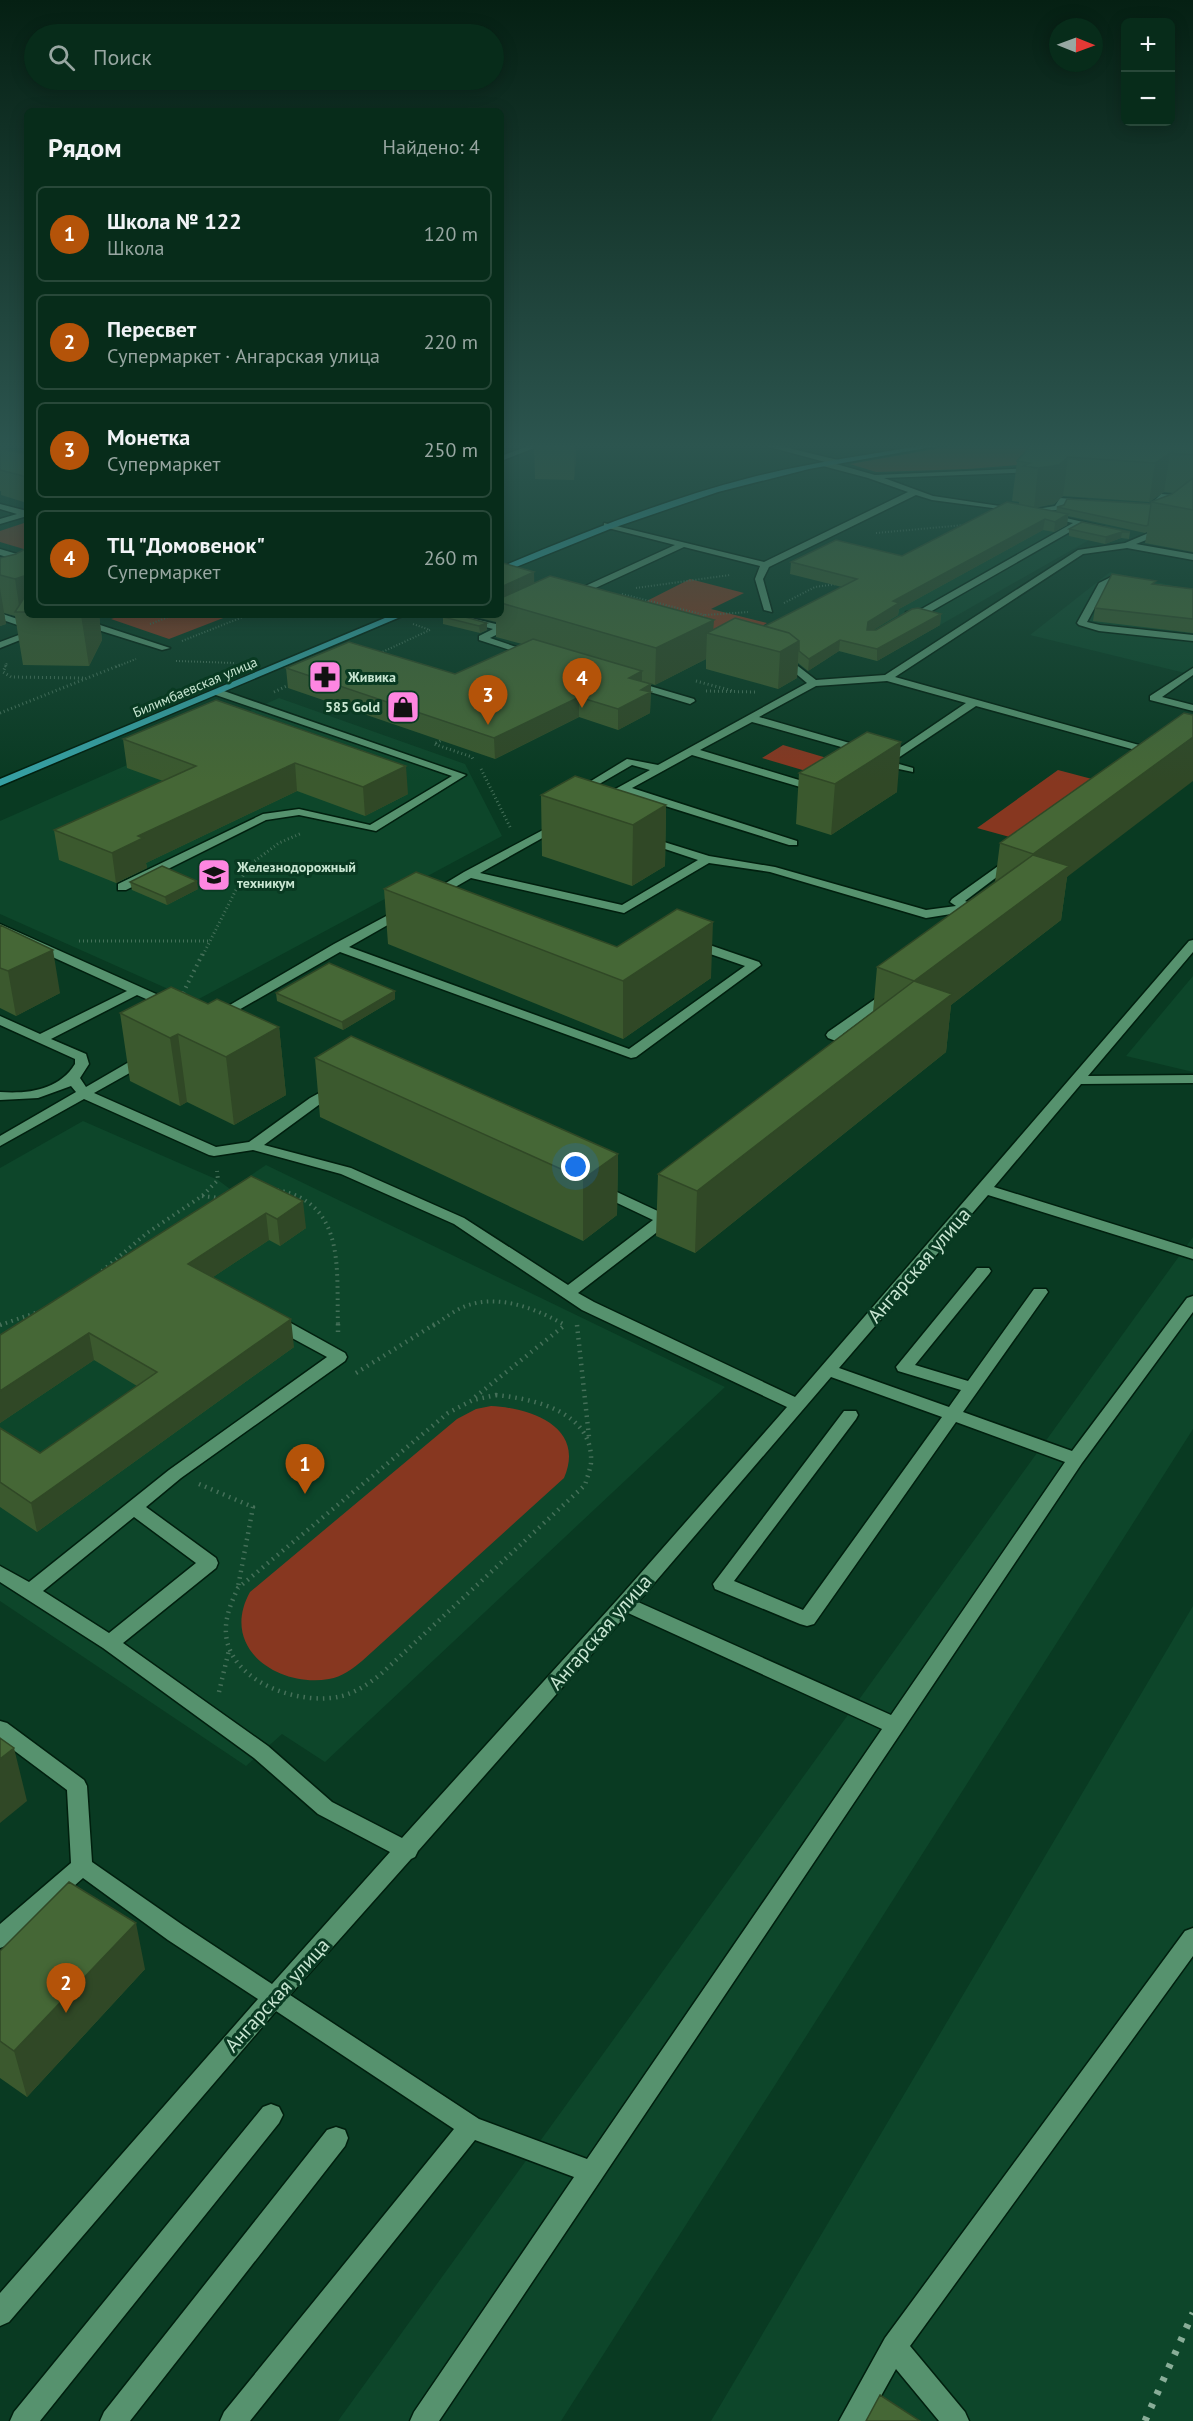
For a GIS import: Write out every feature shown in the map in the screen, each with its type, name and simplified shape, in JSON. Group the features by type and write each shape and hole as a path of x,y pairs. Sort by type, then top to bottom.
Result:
{"main road":[{"path":"504,569 534,556"},
{"name":"Билимбаевская улица","path":"0,783 393,618"}],"street":[{"path":"560,601 658,556"},
{"path":"723,556 763,568 787,556"},
{"path":"899,620 908,615 920,614 1022,556"},
{"path":"887,678 1074,556"},
{"path":"763,568 759,579 769,610"},
{"path":"1134,585 1111,580 1102,585 1082,623 1099,628 1193,638"},
{"path":"0,616 40,630"},
{"path":"79,618 165,648"},
{"path":"459,618 501,628"},
{"path":"521,619 482,638 544,657"},
{"path":"0,645 51,626"},
{"path":"769,659 791,665 814,683"},
{"path":"1193,671 1154,698 1193,708"},
{"path":"592,806 814,683 887,678 1193,762"},
{"path":"623,681 690,701"},
{"path":"122,887 269,815 286,812 311,814 372,830 461,775 217,692"},
{"path":"884,763 973,703"},
{"path":"750,718 866,750 853,759 884,763 909,770"},
{"path":"1142,766 1177,741"},
{"path":"691,751 811,787 830,774"},
{"path":"570,796 631,761 659,769"},
{"path":"623,789 793,843"},
{"path":"215,1027 205,1023 572,817"},
{"path":"634,835 707,859 771,869 926,914 972,908"},
{"path":"984,923 994,916 956,902 1021,854"},
{"path":"468,874 624,909 707,859"},
{"path":"0,928 179,1010"},
{"path":"338,947 631,1054 756,965 677,938"},
{"name":"Ангарская улица","path":"0,2313 273,1998 407,1851 625,1604 985,1189 1193,944"},
{"path":"858,1055 866,1048 833,1035 900,986"},
{"path":"40,1039 138,990"},
{"path":"0,1020 81,1057 82,1064 66,1084 37,1095 0,1096"},
{"path":"0,1142 159,1050"},
{"path":"73,1078 84,1094 214,1152 253,1146 346,1171 459,1221 588,1306 798,1405"},
{"path":"1076,1080 1193,1079"},
{"path":"253,1146 315,1101 352,1080"},
{"path":"588,1184 664,1220"},
{"path":"985,1189 1193,1254"},
{"path":"568,1292 682,1205"},
{"path":"973,1388 904,1367 983,1271"},
{"path":"850,1415 722,1584 807,1619 954,1416 1040,1292"},
{"path":"423,2421 1076,1459 1193,1301"},
{"path":"28,1592 174,1474 334,1361 258,1313"},
{"path":"828,1370 1076,1459"},
{"path":"110,1643 209,1563 134,1508"},
{"path":"0,1573 110,1643 212,1719 261,1752 325,1808 407,1851"},
{"path":"625,1604 895,1726"},
{"path":"0,1729 77,1786 82,1866"},
{"path":"82,1866 273,1998 471,2127 592,2172"},
{"path":"0,1938 82,1866"},
{"path":"852,2421 894,2347 1193,1938"},
{"path":"23,2421 271,2115"},
{"path":"232,2421 471,2127"},
{"path":"113,2421 336,2138"},
{"path":"894,2347 956,2421"}],"path":[{"path":"635,588 763,568"},
{"path":"592,587 706,615 769,610 815,587 837,584"},
{"path":"697,620 706,615"},
{"path":"0,713 240,618"},
{"path":"370,657 430,630 410,624 421,619"},
{"path":"9,656 3,672 11,677 87,678"},
{"path":"134,660 146,660"},
{"path":"168,661 245,663"},
{"path":"687,678 733,691"},
{"path":"235,698 273,692 292,683"},
{"path":"656,691 733,691 792,695"},
{"path":"444,738 434,744 472,757 483,772 520,846"},
{"path":"179,1010 210,941 248,866 279,843 306,831"},
{"path":"74,941 210,941"},
{"path":"97,1275 147,1233 202,1196 218,1180"},
{"path":"270,1189 286,1191 313,1207 330,1227 335,1258 334,1361 357,1373 463,1307 497,1301 537,1309 566,1325"},
{"path":"202,1196 224,1199"},
{"path":"0,1325 43,1310"},
{"path":"174,1474 253,1507 238,1588 227,1610 224,1630 234,1660 249,1674 271,1688 291,1694 326,1698 340,1697 363,1687 382,1673 585,1485 592,1466 576,1315"},
{"path":"472,1400 571,1320"},
{"path":"238,1588 448,1413 472,1400 484,1396 507,1396 543,1404 572,1419 589,1441"},
{"path":"212,1719 229,1650"}],"shaded area":[{"path":"922,556 1061,556 877,661 774,634"},
{"path":"1110,572 1193,590 1193,675 1030,635"},
{"path":"690,579 744,593 711,609 767,623 738,640 629,610"},
{"path":"114,618 223,618 169,639 111,619"},
{"name":"Железнодорожный техникум","path":"279,698 465,764 502,836 195,1001 0,914 0,821"},
{"path":"783,745 837,761 816,774 762,758"},
{"path":"1058,770 1092,779 1017,839 977,828"},
{"path":"1193,976 1193,1072 1126,1056"},
{"path":"83,1121 218,1180 230,1189 266,1165 725,1387 325,1762 282,1734 246,1766 0,1601 0,1168"},
{"path":"1193,1237 1193,1429 561,2421 338,2421"},
{"path":"491,1406 537,1416 561,1433 568,1446 569,1460 564,1478 347,1672 329,1679 310,1680 291,1677 273,1670 259,1660 248,1647 242,1630 242,1612 250,1592 457,1419 476,1409"},
{"path":"1193,1606 1193,2421 711,2421"}],"building":[{"path":"24,556 24,576 15,579 0,575 0,558"},
{"path":"803,556 976,556 893,601 899,603 868,622 867,630 876,630 912,609 918,608 941,614 877,649 840,640 809,659 799,651 799,641 789,633 765,626 857,579 791,562"},
{"path":"504,563 534,572 504,586"},
{"path":"1112,574 1156,581 1152,584 1193,589 1193,619 1095,608"},
{"path":"550,576 714,620 656,648 504,604 504,597"},
{"path":"24,598 24,612 15,612"},
{"path":"447,618 469,618 487,623 479,626"},
{"path":"735,618 789,633 799,641 780,652 707,633"},
{"path":"533,639 642,671 629,678 651,684 641,690 651,692 618,709 579,697 494,738 286,668 349,642 455,674"},
{"path":"216,700 406,766 363,787 295,763 138,836 143,838 112,853 54,830 196,766 123,739"},
{"path":"1184,713 1193,715 1193,737 1033,854 1000,843"},
{"path":"867,732 901,742 835,784 799,773"},
{"path":"575,776 666,805 633,825 541,795"},
{"path":"1033,855 1069,866 914,981 877,967"},
{"path":"162,866 197,881 165,897 130,882"},
{"path":"416,872 617,947 677,909 713,922 623,981 384,889"},
{"path":"0,925 53,950 8,971 0,968"},
{"path":"329,963 395,991 342,1022 276,993"},
{"path":"914,981 952,994 697,1191 658,1174"},
{"path":"171,987 208,1004 217,999 279,1027 226,1057 178,1034 170,1038 120,1013"},
{"path":"351,1036 618,1154 583,1179 315,1058"},
{"path":"251,1176 303,1201 277,1219 266,1213 188,1264 291,1319 31,1503 0,1482 0,1428 40,1453 157,1372 89,1333 0,1391 0,1335"},
{"path":"0,1738 14,1748 0,1759"},
{"path":"69,1882 136,1923 14,2051 0,2041 0,1951"},
{"path":"880,2395 920,2421 866,2421"}],"railway":[{"path":"1145,2421 1193,2313"}],"place":[{"name":"Живика","path":"325,677"},
{"name":"585 Gold","path":"403,707"},
{"name":"ТЦ \"Домовенок\"","path":"582,708"},
{"name":"Монетка","path":"488,725"},
{"name":"Железнодорожный техникум","path":"214,875"},
{"name":"Школа № 122","path":"305,1494"},
{"name":"Пересвет","path":"66,2013"}]}
